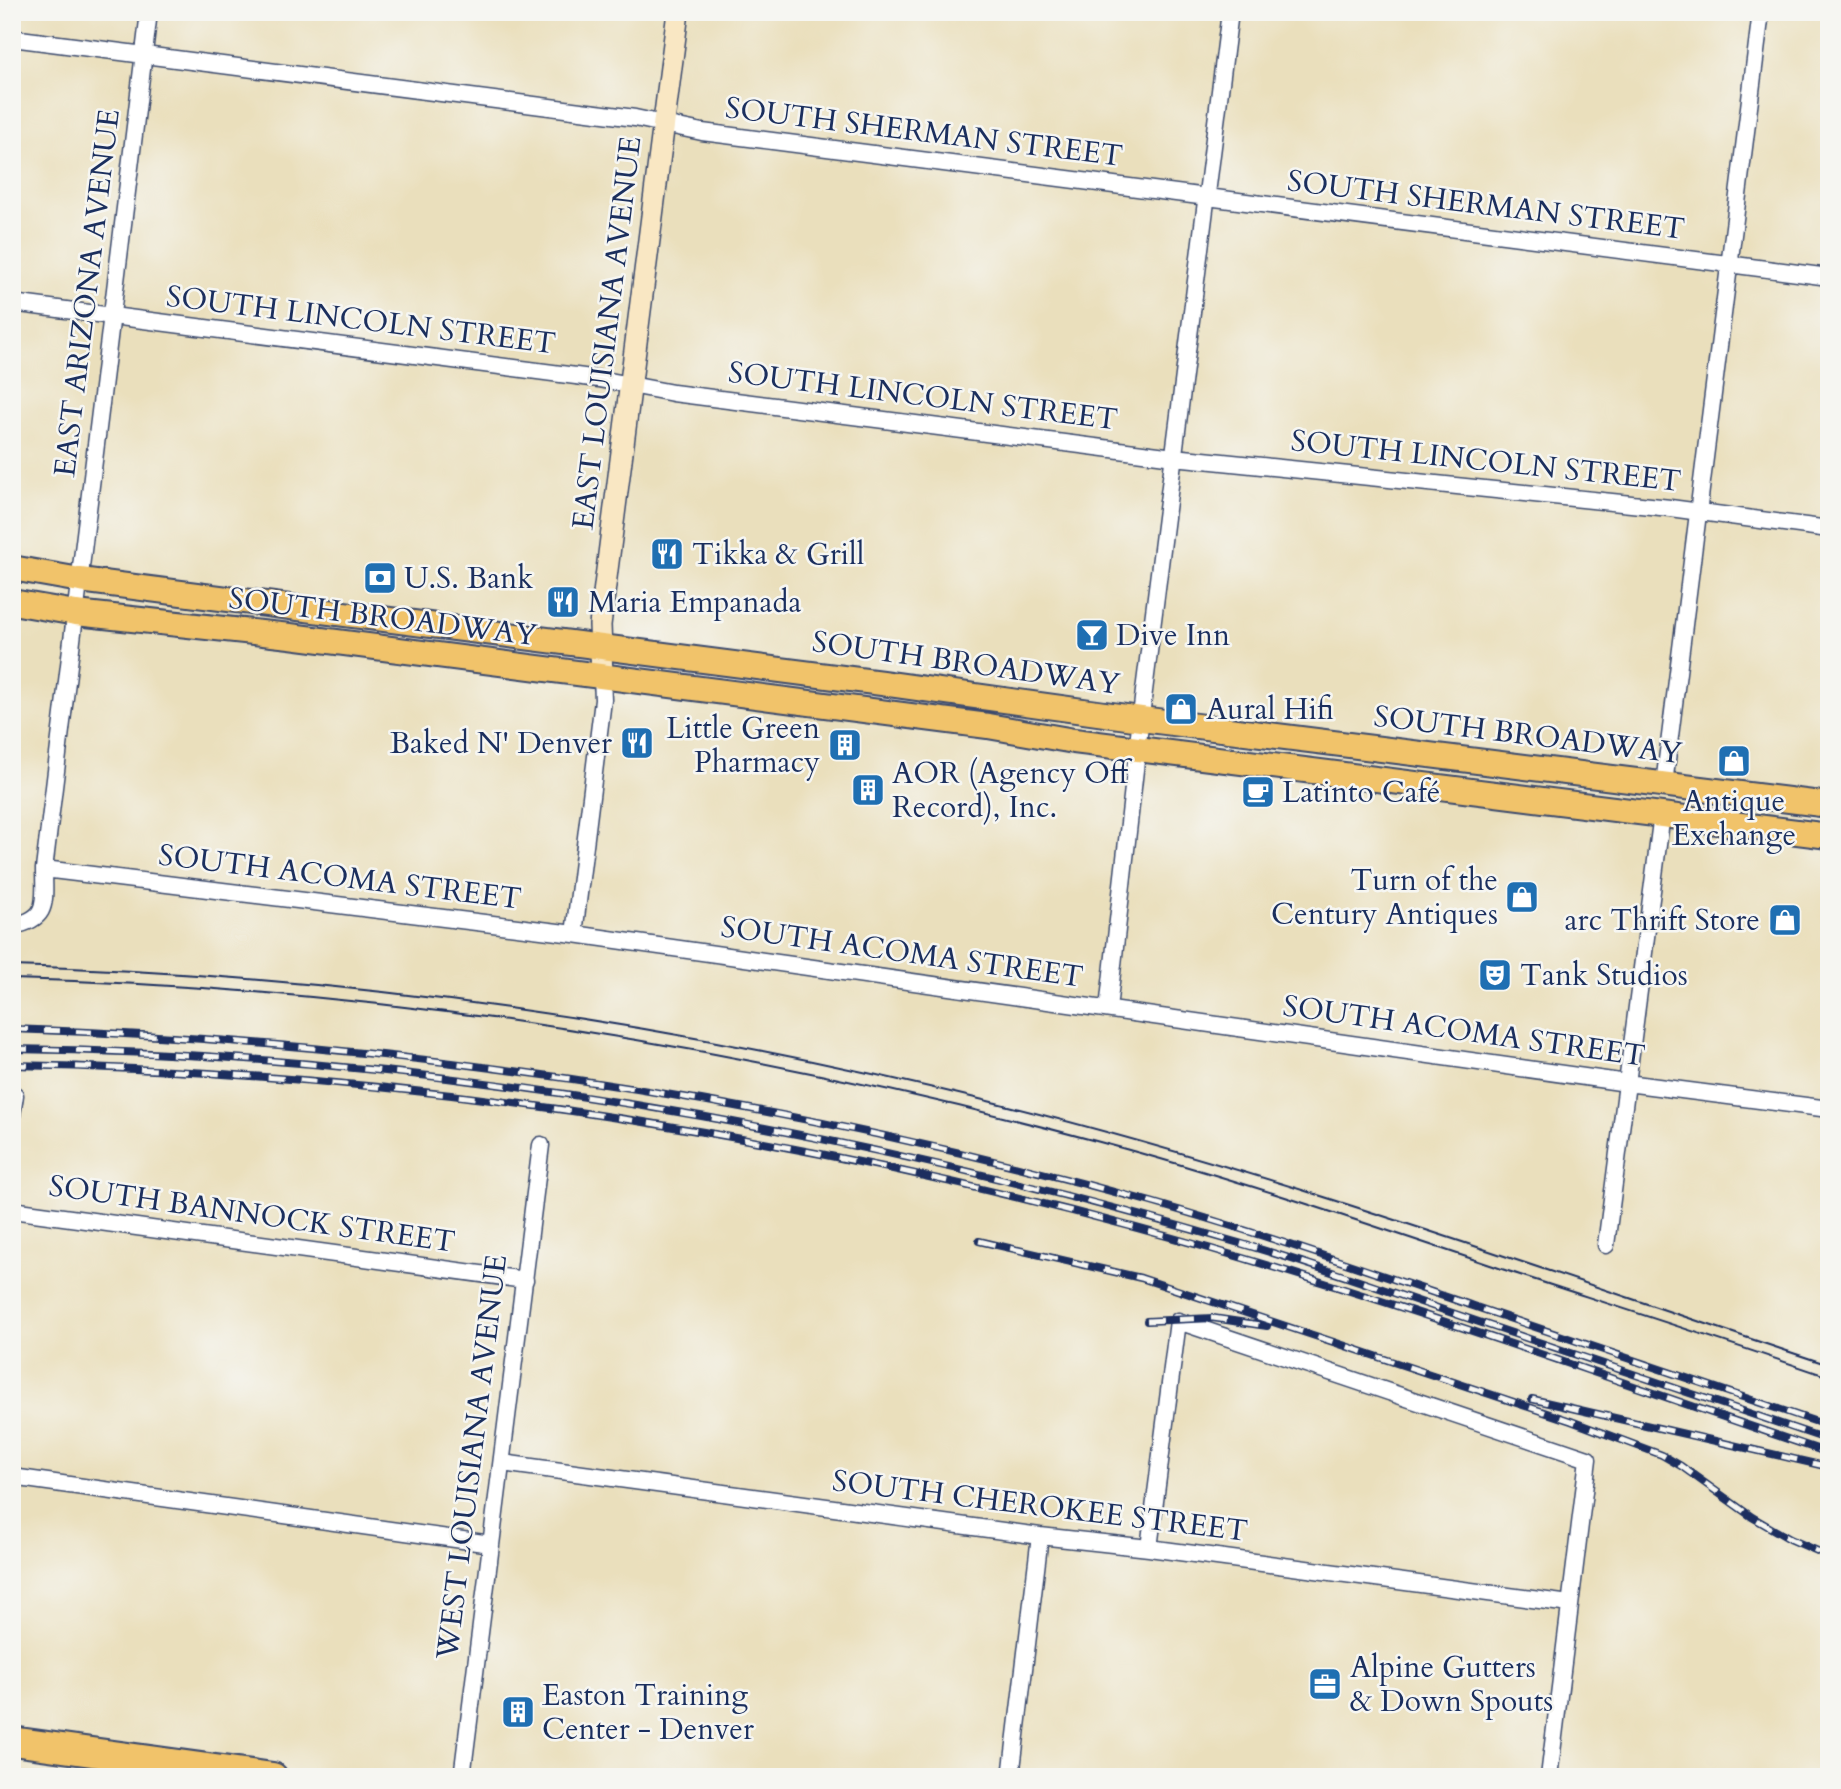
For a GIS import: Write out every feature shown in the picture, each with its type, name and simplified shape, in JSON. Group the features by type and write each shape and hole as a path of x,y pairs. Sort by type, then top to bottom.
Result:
{"highway":[{"path":"12,1741 273,1777"}],"main road":[{"name":"SOUTH BROADWAY","path":"12,568 601,661 1139,734 1662,814 1829,836"},
{"name":"SOUTH BROADWAY","path":"12,602 76,613 290,636 601,661"},
{"name":"SOUTH BROADWAY","path":"1139,734 1664,784 1829,805"}],"street":[{"name":"EAST ARIZONA AVENUE","path":"44,869 149,12"},
{"name":"EAST LOUISIANA AVENUE","path":"601,661 600,625 678,12"},
{"path":"1108,1009 1139,734 1230,12"},
{"path":"1664,784 1761,12"},
{"name":"SOUTH SHERMAN STREET","path":"12,38 635,118 702,132 1829,277"},
{"name":"SOUTH LINCOLN STREET","path":"12,303 631,384 673,393 1174,457 1698,512 1829,529"},
{"path":"574,934 603,700 601,661"},
{"path":"1606,1245 1662,814"},
{"path":"12,926 25,924 40,915 44,900 44,869"},
{"name":"SOUTH ACOMA STREET","path":"44,869 574,934 1627,1083 1829,1108"},
{"path":"12,1115 15,1094"},
{"name":"WEST LOUISIANA AVENUE","path":"462,1777 541,1145"},
{"name":"SOUTH BANNOCK STREET","path":"12,1210 525,1280"},
{"path":"1149,1548 1178,1321 1588,1459 1549,1777"},
{"name":"SOUTH CHEROKEE STREET","path":"502,1463 1570,1604"},
{"path":"12,1478 491,1544"},
{"path":"1010,1777 1040,1536"}],"tram line":[{"path":"12,966 136,971 384,992 631,1027 875,1075 996,1103 1206,1161 1415,1226 1829,1365"},
{"path":"12,979 149,985 423,1009 694,1050 829,1077 963,1107 1200,1170 1829,1377"}],"railway":[{"path":"12,1029 156,1036 444,1062 587,1081 871,1133 1011,1165 1232,1226 1829,1426"},
{"path":"12,1049 167,1054 321,1065 475,1082 628,1104 781,1131 932,1163 1083,1200 1293,1259 1829,1440"},
{"path":"12,1065 296,1079 437,1093 577,1112 857,1161 1133,1227 1308,1278 1482,1334 1829,1453"},
{"path":"979,1241 1141,1278 1571,1421 1662,1455 1752,1517 1790,1539 1829,1556"},
{"path":"1147,1321 1213,1318 1267,1326"},
{"path":"1532,1399 1829,1467"}],"place":[{"name":"Tikka & Grill","path":"667,554"},
{"name":"U.S. Bank","path":"380,578"},
{"name":"Maria Empanada","path":"563,602"},
{"name":"Dive Inn","path":"1092,635"},
{"name":"Aural Hifi","path":"1181,709"},
{"name":"Baked N' Denver","path":"637,743"},
{"name":"Little Green Pharmacy","path":"845,745"},
{"name":"Antique Exchange","path":"1734,761"},
{"name":"AOR (Agency Off Record), Inc.","path":"868,790"},
{"name":"Latinto Café","path":"1258,792"},
{"name":"Turn of the Century Antiques","path":"1522,897"},
{"name":"arc Thrift Store","path":"1785,920"},
{"name":"Tank Studios","path":"1495,975"},
{"name":"Alpine Gutters & Down Spouts","path":"1325,1684"},
{"name":"Easton Training Center - Denver","path":"518,1712"}]}
